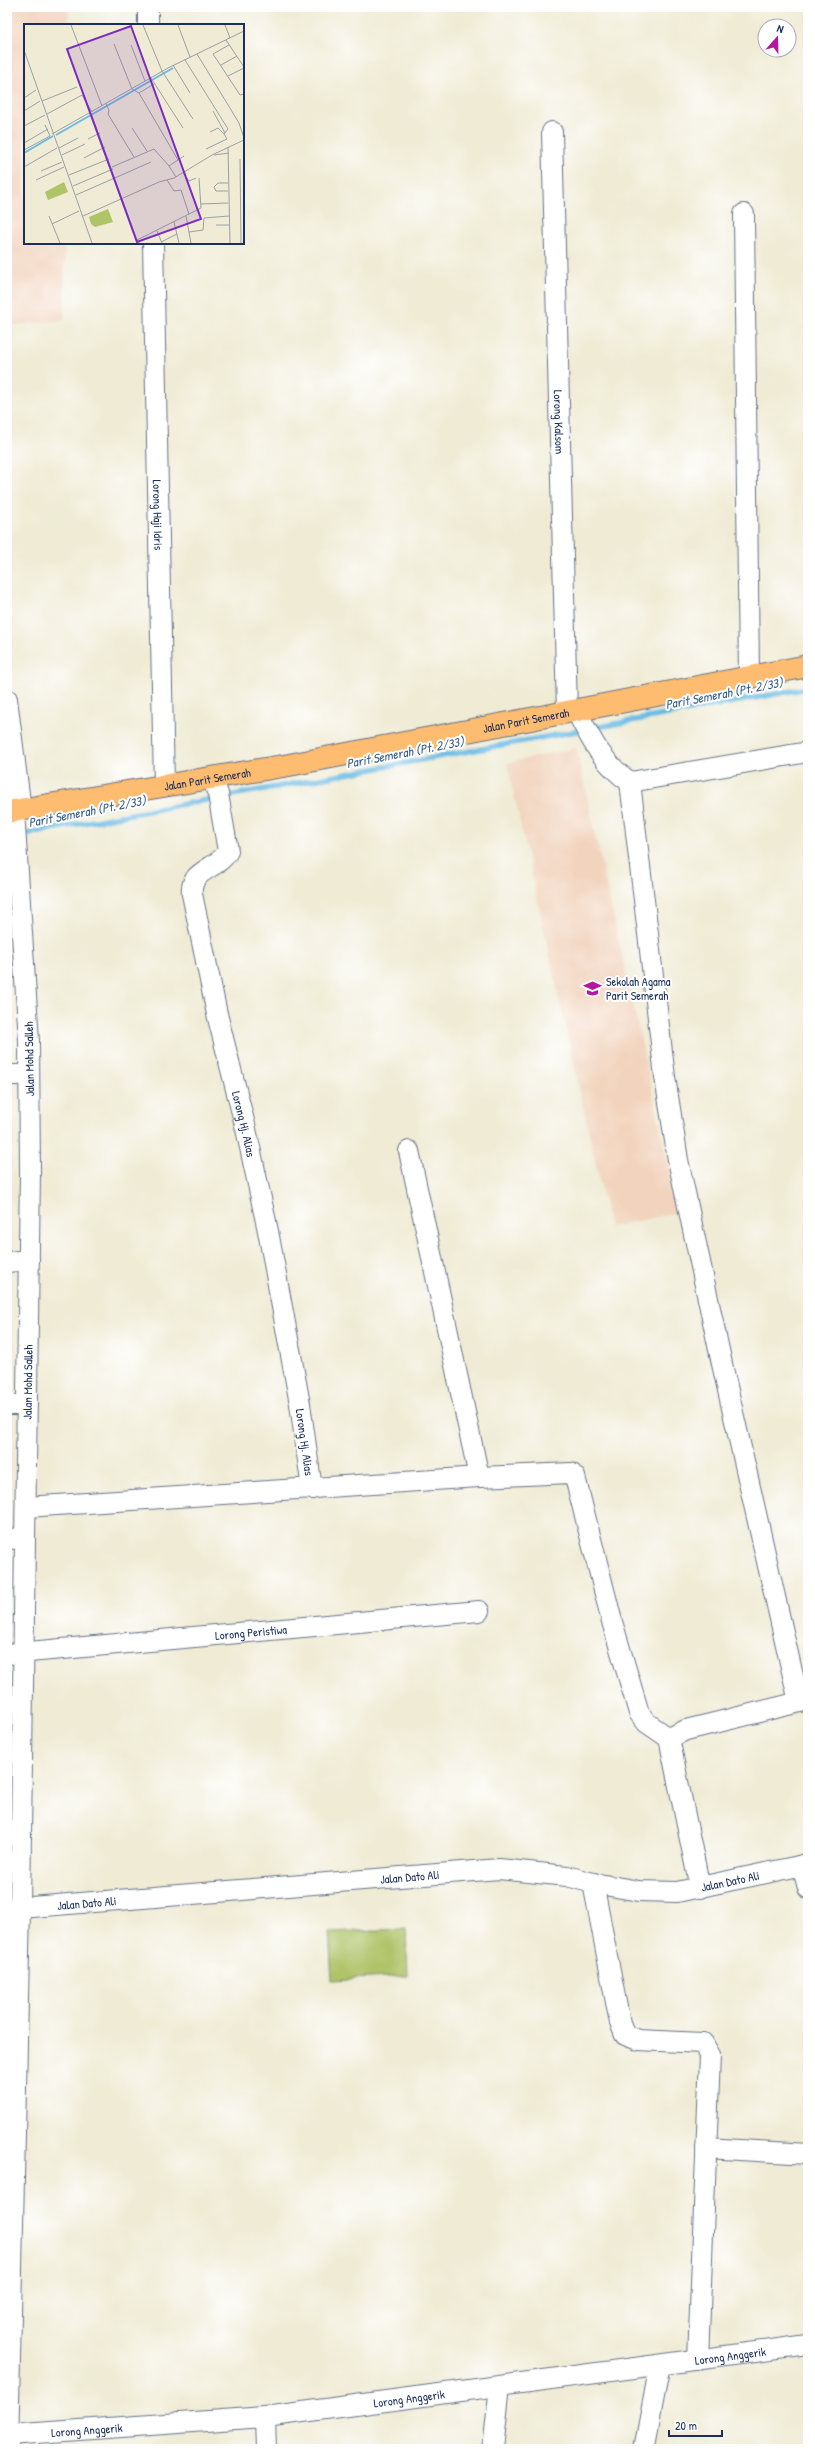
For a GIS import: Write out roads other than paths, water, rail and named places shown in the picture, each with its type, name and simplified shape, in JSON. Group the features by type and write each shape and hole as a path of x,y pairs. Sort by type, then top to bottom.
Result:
{"main road":[{"name":"Jalan Parit Semerah","path":"14,815 164,786 215,786 571,710 808,666"}],"street":[{"path":"148,7 148,24"},
{"name":"Lorong Kalsom","path":"552,132 571,710"},
{"path":"744,214 749,677"},
{"name":"Lorong Haji Idris","path":"153,244 164,786"},
{"name":"Jalan Mohd Salleh","path":"7,698 18,857 29,1074 29,1260 26,1507 16,1538 14,1909 8,2442"},
{"path":"571,710 605,761 618,774 630,782 808,752"},
{"path":"630,782 656,990 665,1077 678,1160 724,1373 804,1701 686,1730 669,1738"},
{"name":"Lorong Hj. Alias","path":"215,786 224,822 228,851 219,862 195,878 192,882 192,894 217,1014 246,1129 268,1231 300,1404 312,1489"},
{"path":"7,1075 29,1074"},
{"path":"409,1150 480,1477"},
{"path":"7,1262 29,1260"},
{"path":"7,1406 27,1405"},
{"path":"26,1507 480,1477 568,1473 574,1475 613,1626 639,1713 647,1723 669,1738 700,1888"},
{"name":"Lorong Peristiwa","path":"15,1654 479,1611"},
{"path":"805,1864 808,1888"},
{"name":"Jalan Dato Ali","path":"14,1909 499,1869 567,1876 593,1883 640,1891 678,1892 805,1864"},
{"path":"593,1883 620,2023 625,2035 638,2040 696,2042 703,2044 708,2048 710,2055 698,2360"},
{"path":"706,2148 808,2154"},
{"name":"Lorong Anggerik","path":"8,2442 265,2417 808,2345"},
{"path":"644,2449 660,2365"},
{"path":"493,2449 500,2386"},
{"path":"265,2417 266,2449"}],"waterway":[{"name":"Parit Semerah (Pt. 2/33)","path":"19,835 808,688"}],"place":[{"name":"Sekolah Agama Parit Semerah","path":"593,988"}]}
